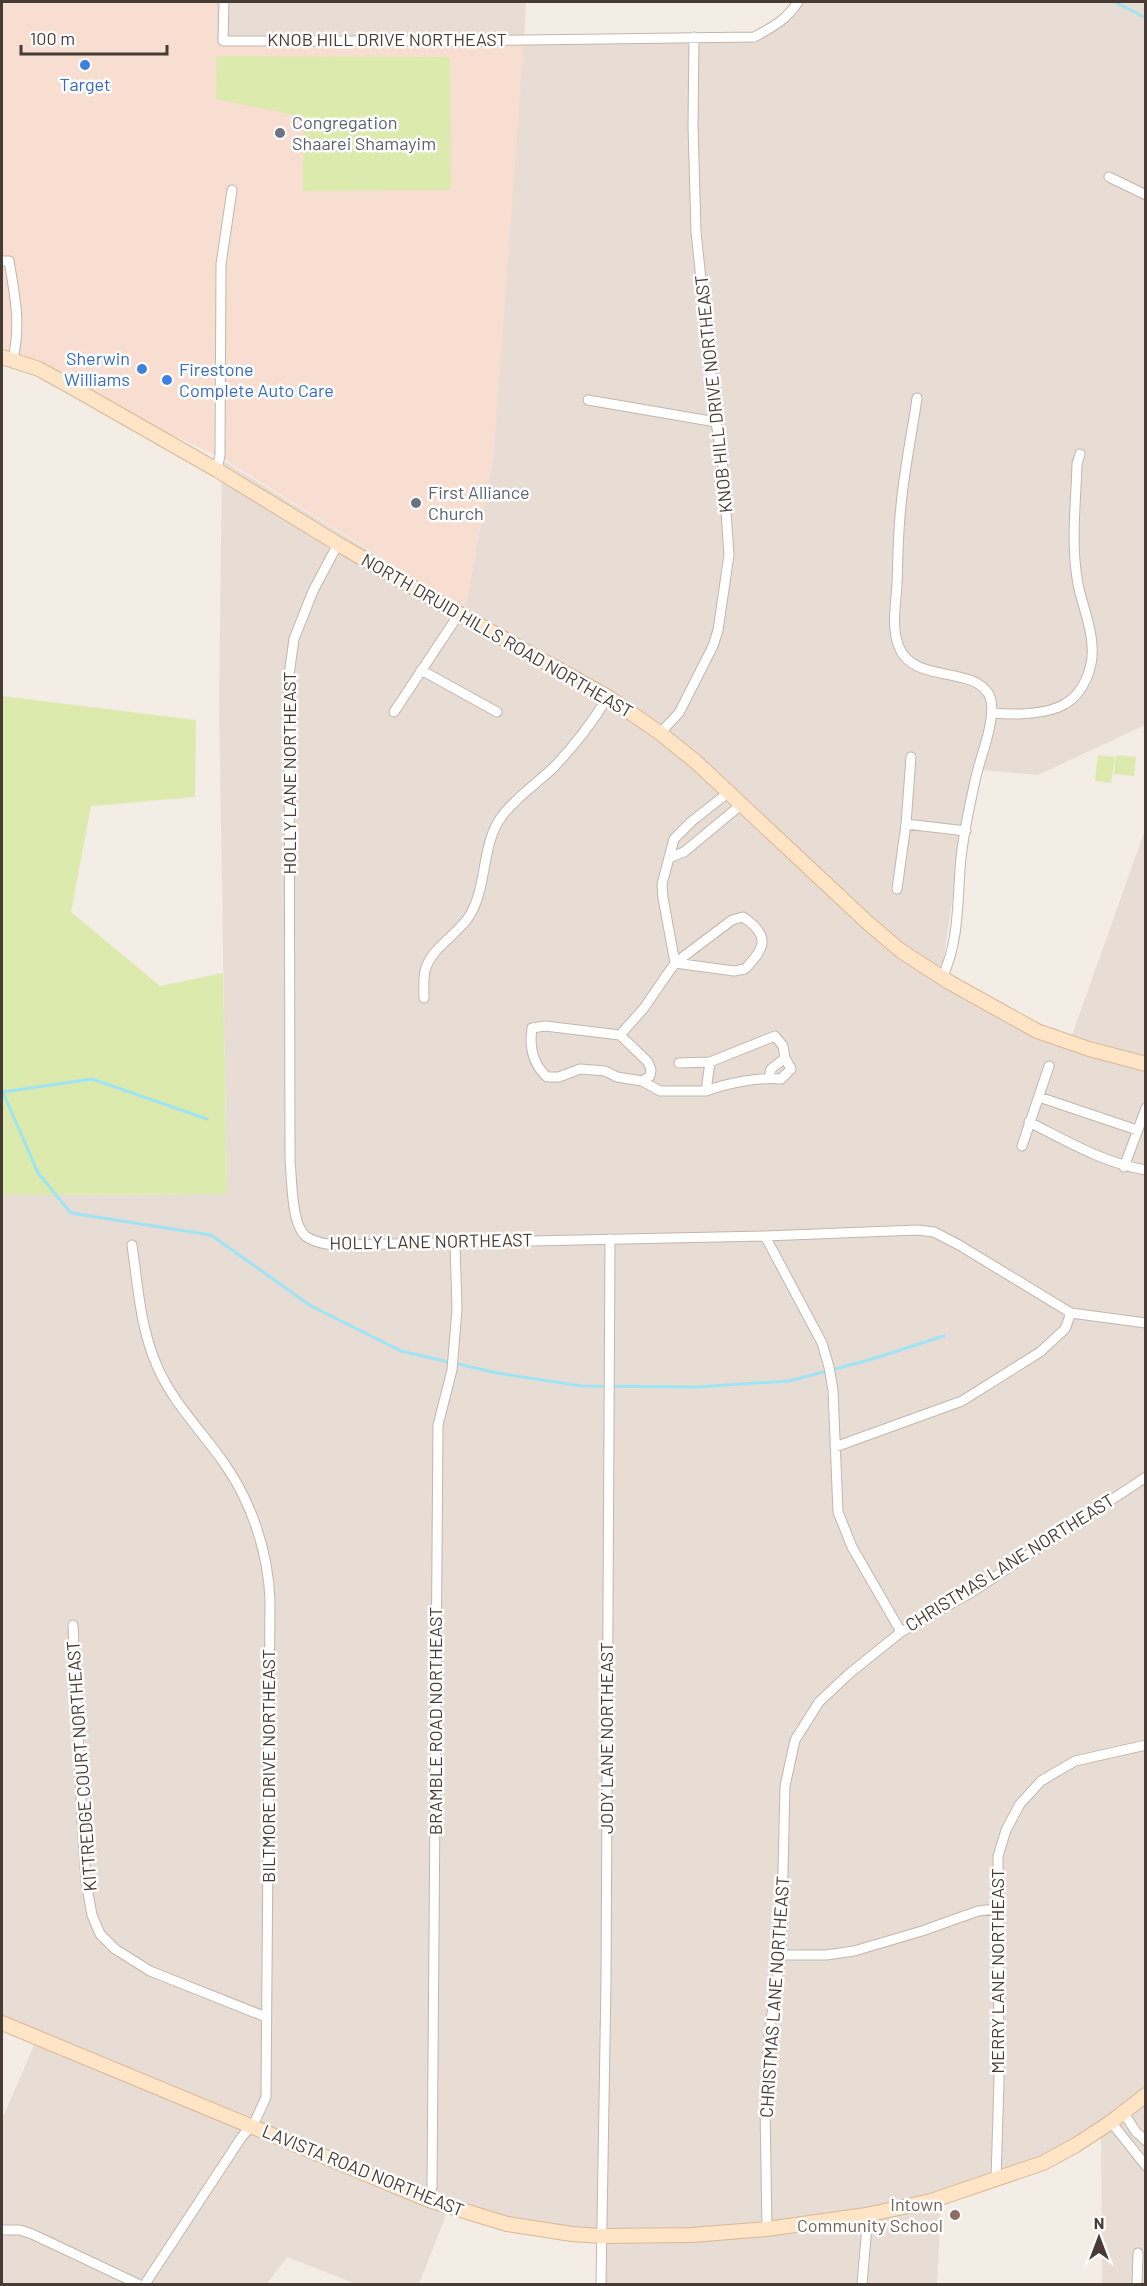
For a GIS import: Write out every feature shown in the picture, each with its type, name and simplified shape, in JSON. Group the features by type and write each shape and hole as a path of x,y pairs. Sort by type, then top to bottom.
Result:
{"main road":[{"name":"NORTH DRUID HILLS ROAD NORTHEAST","path":"8,358 39,369 217,470 459,614 608,697 660,733 729,792 868,923 901,951 942,978 1037,1031 1089,1049 1146,1064"},
{"name":"LAVISTA ROAD NORTHEAST","path":"2,2023 429,2200 507,2224 602,2236 692,2235 768,2229 866,2215 942,2198 1043,2163 1112,2122 1146,2095"}],"street":[{"name":"KNOB HILL DRIVE NORTHEAST","path":"224,2 223,41 754,37 789,16 798,2"},
{"name":"KNOB HILL DRIVE NORTHEAST","path":"660,733 679,713 713,646 718,630 729,555 723,468 696,232 693,125 694,37"},
{"path":"1109,177 1146,195"},
{"path":"217,470 220,455 221,264 232,190"},
{"path":"2,261 9,261 18,314 18,335 8,358"},
{"path":"917,398 901,507 895,623 898,646 906,659 921,669 951,675 976,684 988,693 993,713 976,776 961,856 956,933 949,964 942,978"},
{"path":"588,400 716,422"},
{"path":"993,713 1014,715 1064,705 1081,691 1089,670 1093,647 1077,580 1075,559 1077,464 1080,454"},
{"name":"HOLLY LANE NORTHEAST","path":"338,544 313,591 294,639 289,675 290,1160 295,1215 305,1236 324,1245 765,1236 917,1230 934,1232 1071,1313"},
{"path":"394,712 459,614"},
{"path":"422,670 497,712"},
{"path":"424,998 424,974 428,960 469,916 483,879 493,833 501,817 556,765 594,720 608,697"},
{"path":"897,889 906,824 911,757"},
{"path":"675,963 662,884 674,839 692,821 729,792"},
{"path":"669,858 684,852 742,804"},
{"path":"906,824 966,831"},
{"path":"620,1035 644,1008 675,963 732,920 743,917 760,932 762,942 760,953 745,969 734,971 675,963"},
{"path":"642,1081 650,1076 651,1070 648,1062 620,1035 545,1026 532,1028 530,1046 540,1070 548,1077 559,1077 580,1069 605,1071 617,1077 642,1081 660,1091 706,1091 724,1085 769,1078 781,1079 790,1069 783,1046 775,1036 710,1062 679,1063"},
{"path":"706,1091 710,1062"},
{"path":"1022,1146 1048,1066"},
{"path":"1039,1097 1137,1130"},
{"path":"1124,1167 1146,1108"},
{"path":"1029,1122 1101,1158 1124,1167 1146,1170"},
{"path":"765,1236 822,1343 829,1367 833,1390 838,1512 852,1547 901,1632"},
{"name":"JODY LANE NORTHEAST","path":"601,2284 610,1239"},
{"name":"BRAMBLE ROAD NORTHEAST","path":"429,2200 432,2164 438,1425 452,1370 457,1309 455,1243"},
{"name":"BILTMORE DRIVE NORTHEAST","path":"132,1245 140,1310 156,1365 178,1405 225,1464 237,1484 252,1516 265,1558 270,1600 266,2097 262,2109 145,2284"},
{"path":"835,1447 962,1401 1040,1352 1065,1329 1071,1313 1146,1323"},
{"name":"CHRISTMAS LANE NORTHEAST","path":"768,2229 765,2107 769,2033 781,1955 785,1786 795,1740 819,1702 850,1673 901,1632 972,1592 1146,1477"},
{"name":"KITTREDGE COURT NORTHEAST","path":"73,1625 86,1882 93,1915 100,1934 115,1949 150,1971 266,2017"},
{"name":"MERRY LANE NORTHEAST","path":"996,2179 999,2081 998,1857 1006,1830 1020,1804 1041,1781 1075,1761 1146,1745"},
{"path":"781,1955 826,1955 854,1951 922,1931 978,1911 997,1909"},
{"path":"1124,2113 1136,2132 1146,2141"},
{"path":"1112,2122 1146,2166"},
{"path":"862,2284 867,2238 866,2215"},
{"path":"2,2230 20,2230 32,2234 138,2284"},
{"path":"1137,2284 1138,2253"}],"shaded area":[{"path":"2,2 216,2 217,44 524,42 494,453 465,610 222,458 27,367 2,361"},
{"path":"216,2 526,2 524,41 721,38 771,33 797,7 799,2 1145,2 1145,725 1038,775 972,769 941,975 993,1010 1071,1038 1145,830 1145,2284 1102,2284 1101,2131 941,2203 937,2284 601,2284 602,2241 569,2241 519,2234 450,2205 419,2284 356,2284 287,2257 267,2284 2,2284 2,2119 38,2036 2,2023 2,1195 227,1194 219,706 222,460 465,610 494,453 344,45 217,44"}],"green space":[{"path":"217,56 450,57 451,190 303,191 304,117 216,99"},
{"path":"2,696 196,720 195,797 91,806 71,912 160,986 223,973 227,1194 2,1195"},
{"path":"1098,755 1115,757 1111,783 1095,781"},
{"path":"1116,755 1136,757 1134,776 1114,774"}],"waterway":[{"path":"1115,2 1146,18"},
{"path":"3,1092 92,1079 207,1119"},
{"path":"2,1090 38,1173 71,1213 211,1235 311,1306 401,1351 497,1373 582,1386 696,1387 789,1381 869,1360 944,1336"}],"place":[{"name":"Target","path":"85,65"},
{"name":"Congregation Shaarei Shamayim","path":"280,133"},
{"name":"Sherwin Williams","path":"142,369"},
{"name":"Firestone Complete Auto Care","path":"167,380"},
{"name":"First Alliance Church","path":"416,503"},
{"name":"Intown Community School","path":"955,2215"}]}
